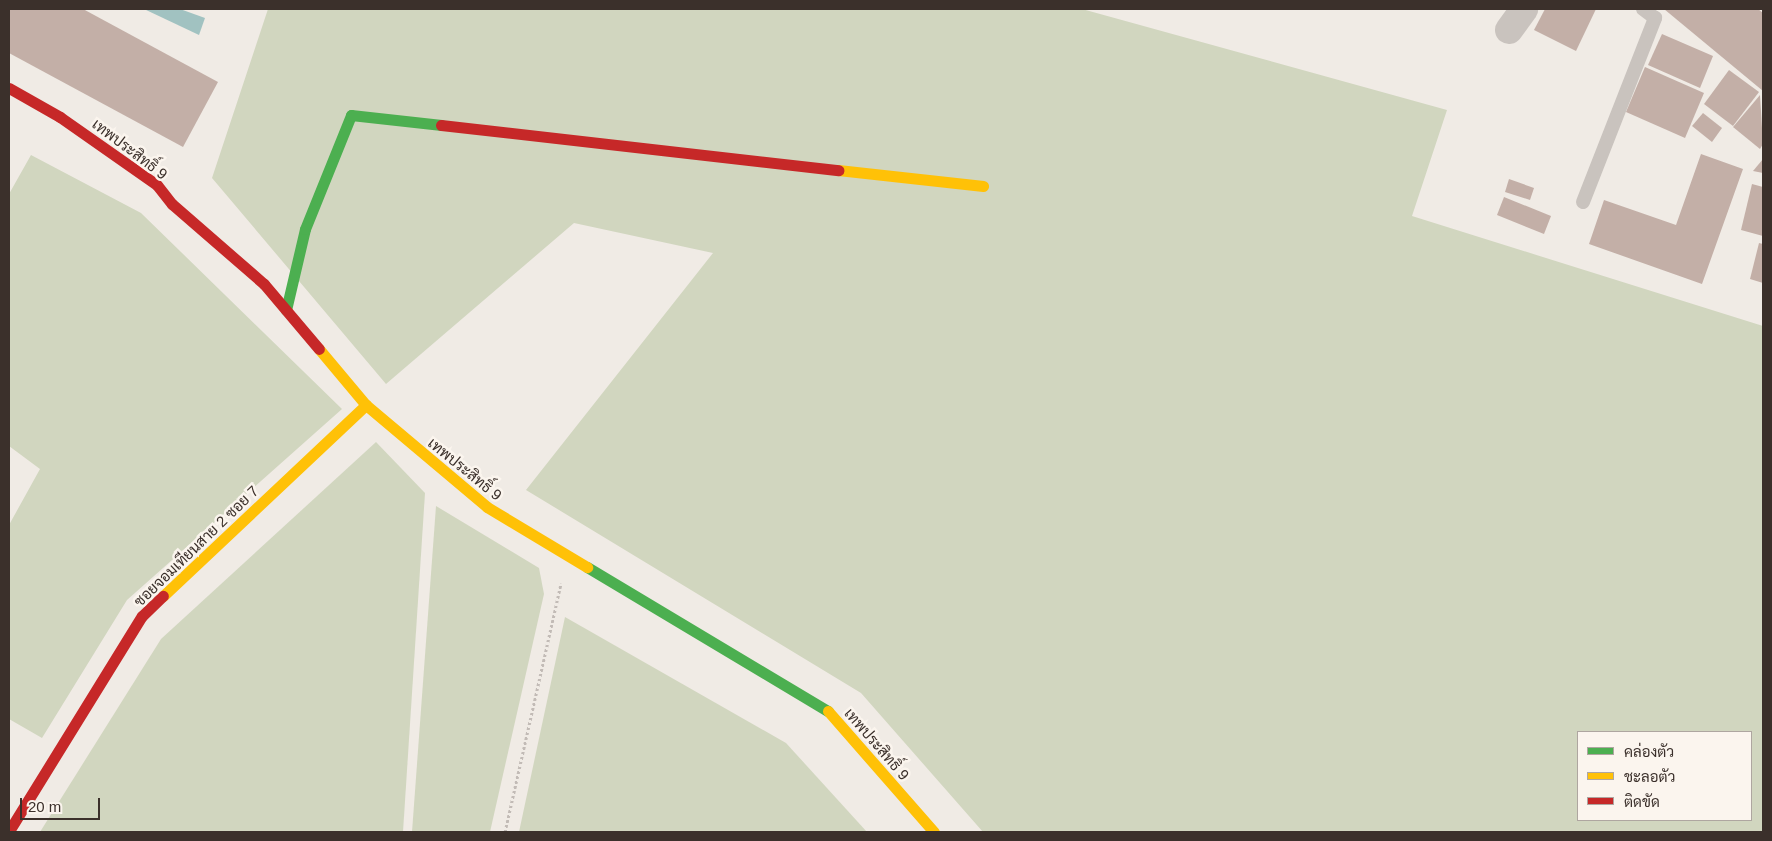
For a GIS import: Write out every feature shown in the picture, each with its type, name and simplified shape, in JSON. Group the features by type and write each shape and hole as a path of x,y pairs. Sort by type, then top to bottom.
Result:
{"street":[{"path":"1509,30 1524,9"},
{"name":"เทพประสิทธิ์ 9","path":"9,88 60,116 156,185 286,310 366,406 487,508 831,713 934,832"},
{"path":"286,310 305,229 351,115 984,186"},
{"name":"ซอยจอมเทียนสาย 2 ซอย 7","path":"9,831 142,616 366,406"}],"lane":[{"path":"1584,202 1655,18 1643,9"}],"path":[{"path":"505,832 567,556"}],"green space":[{"path":"268,9 1082,9 1447,110 1412,216 1763,326 1763,832 983,832 861,693 526,490 713,253 574,223 386,384 212,178"},
{"path":"31,155 141,213 342,409 127,600 42,738 9,719 9,525 40,469 9,446 9,194"},
{"path":"376,442 425,493 403,832 40,832 161,639"},
{"path":"436,506 539,568 544,594 490,832 412,832"},
{"path":"565,617 786,743 867,832 519,832"}],"water":[{"path":"144,9 180,9 205,18 199,35"}],"building":[{"path":"9,9 83,9 218,82 183,147 9,53"},
{"path":"1545,9 1596,9 1576,51 1534,30"},
{"path":"1664,9 1758,9 1763,13 1763,91"},
{"path":"1662,34 1713,56 1700,88 1648,65"},
{"path":"1645,67 1704,93 1685,138 1626,112"},
{"path":"1729,70 1759,92 1733,126 1704,104"},
{"path":"1760,95 1763,144 1760,149 1733,127"},
{"path":"1703,113 1722,128 1712,142 1692,126"},
{"path":"1701,154 1743,169 1702,284 1589,244 1604,200 1676,225"},
{"path":"1763,159 1763,173 1753,171"},
{"path":"1509,179 1534,188 1530,200 1505,192"},
{"path":"1752,184 1763,187 1763,236 1741,230"},
{"path":"1504,197 1551,216 1544,234 1497,215"},
{"path":"1759,243 1763,244 1763,283 1750,279"}],"traffic: fast":[{"path":"286,310 305,229 351,115 441,125"},
{"path":"587,567 828,711"}],"traffic: slow":[{"path":"838,170 983,186"},
{"path":"319,349 366,405 487,507 587,567"},
{"path":"163,596 366,405"},
{"path":"828,711 934,832"}],"traffic: jam":[{"path":"9,88 60,117 157,185 172,204 264,284 319,349"},
{"path":"441,125 838,170"},
{"path":"9,831 142,616 163,596"}]}
